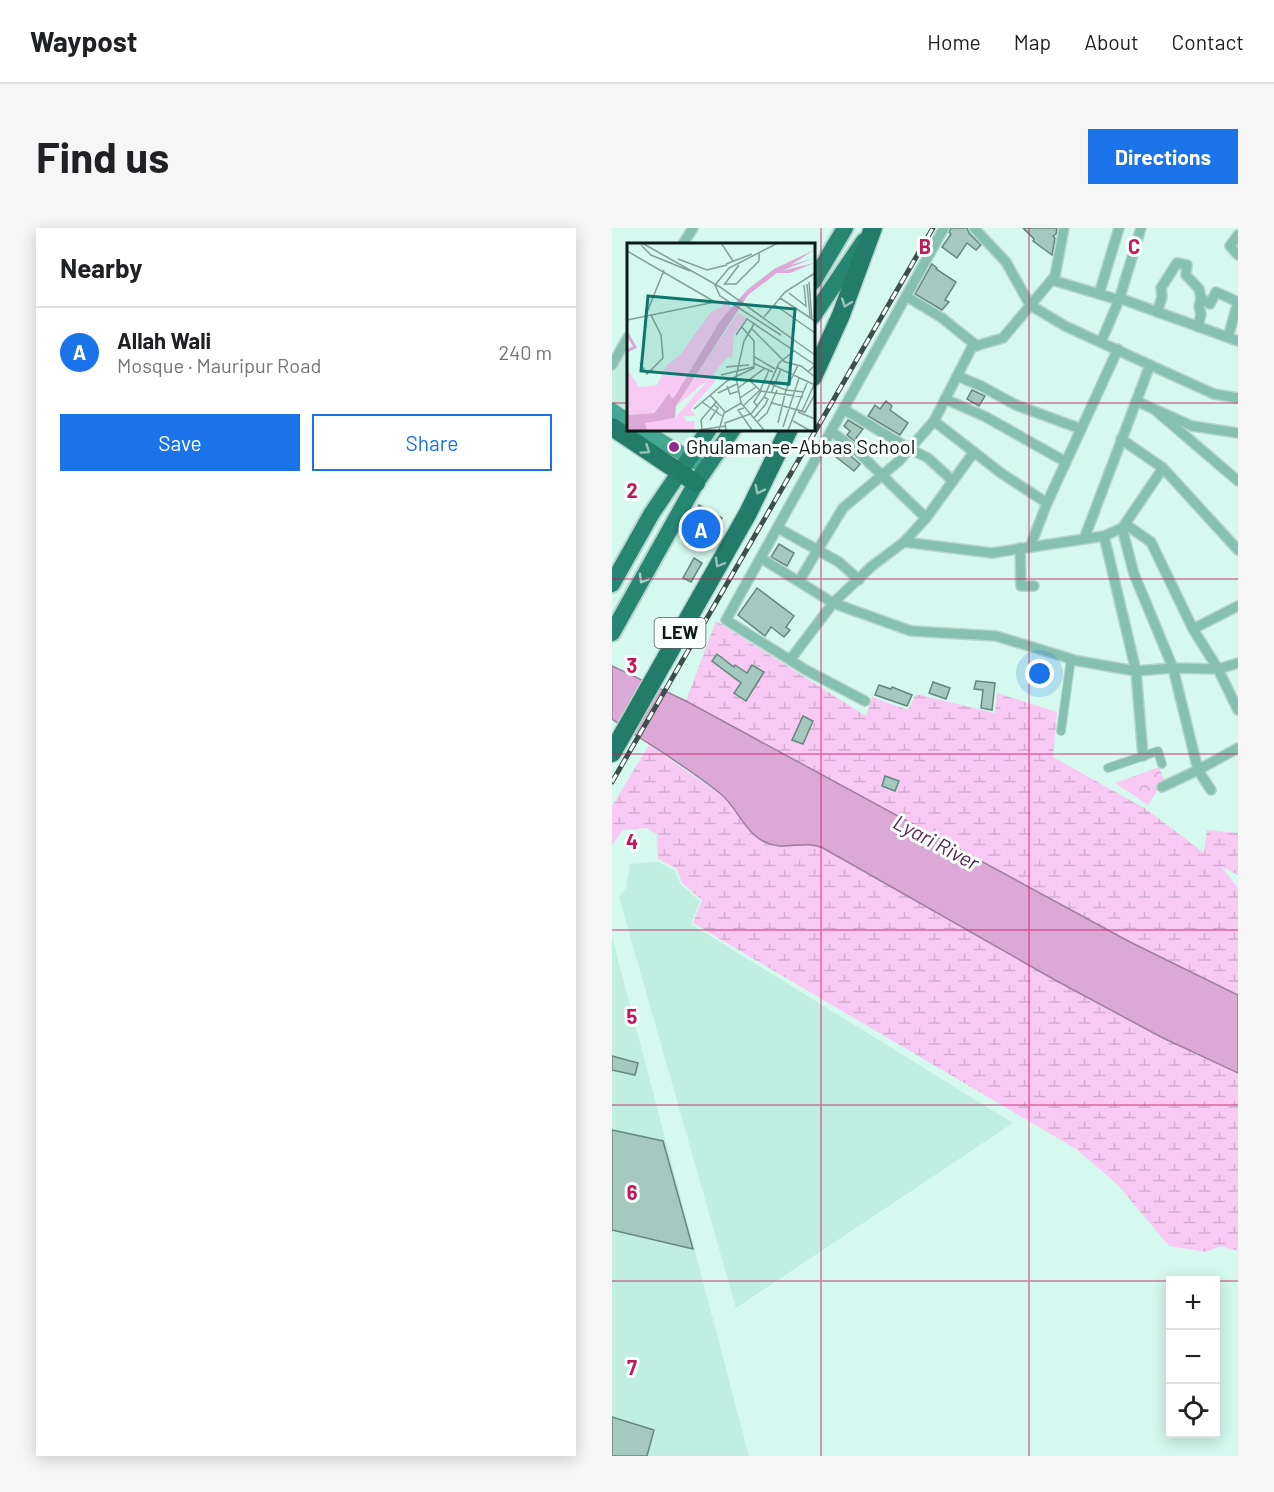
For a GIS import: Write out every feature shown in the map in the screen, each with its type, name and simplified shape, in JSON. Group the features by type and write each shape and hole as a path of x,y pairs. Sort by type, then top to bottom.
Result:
{"highway":[{"path":"814,280 845,228"},
{"path":"814,315 872,228"},
{"path":"814,375 841,315 872,228"},
{"path":"612,427 701,476"},
{"path":"612,584 652,513 708,430"},
{"path":"612,633 701,476 732,430"},
{"name":"LEW","path":"612,753 748,513 789,430"}],"main road":[{"path":"612,410 627,420"},
{"path":"643,430 684,465"}],"street":[{"path":"684,243 693,228"},
{"path":"865,700 790,660 726,620 944,228"},
{"path":"974,228 1006,262 1030,305 1065,326 1214,394 1238,398"},
{"path":"799,581 843,508 899,461 934,421 972,347 1002,338 1052,280 1055,276 1064,228"},
{"path":"1099,294 1119,228"},
{"path":"1101,342 1119,299 1141,228"},
{"path":"1238,235 1230,246 1238,255"},
{"path":"1157,312 1162,297 1161,288 1178,263 1187,265 1186,275 1199,289 1201,298 1199,307 1202,314 1198,327"},
{"path":"1052,280 1119,299 1238,341"},
{"path":"1201,298 1210,304 1216,292 1238,302 1228,337"},
{"path":"906,296 942,318 977,346"},
{"path":"612,366 627,339"},
{"path":"1030,547 1047,503 1118,349"},
{"path":"1084,539 1150,365"},
{"path":"957,376 1017,405 1081,429"},
{"path":"945,399 986,417 1066,462"},
{"path":"1136,401 1192,426 1238,433"},
{"path":"843,409 928,458 953,481"},
{"path":"1155,410 1238,481"},
{"path":"934,421 1001,473 1047,503"},
{"path":"831,431 858,452 926,518"},
{"path":"1121,439 1163,468 1238,550"},
{"path":"790,660 833,603 872,566 904,542 926,518 974,452"},
{"path":"904,542 992,553 1104,536 1124,526 1163,468"},
{"path":"1124,526 1151,542 1193,629 1218,669 1238,710"},
{"path":"1124,526 1134,574 1173,668 1198,770 1211,790"},
{"path":"778,528 839,562 859,580"},
{"path":"1104,536 1136,671 1143,756"},
{"path":"1020,548 1021,586 1034,586"},
{"path":"761,558 833,603 910,631 996,636 1071,659 1136,671 1173,668 1218,669 1238,663"},
{"path":"1193,629 1238,606"},
{"path":"1061,731 1071,659"},
{"path":"1162,787 1238,748"},
{"path":"1108,768 1158,751 1162,764"}],"shaded area":[{"name":"Ghulaman-e-Abbas School","path":"627,339 627,426 612,415 612,365"},
{"name":"Ghulaman-e-Abbas School","path":"632,430 706,430 679,465"},
{"path":"658,862 675,871 681,885 700,901 691,924 1013,1123 736,1308 619,897 626,888 630,864"},
{"path":"612,937 749,1456 612,1456"}],"green space":[{"path":"716,621 866,716 872,697 908,710 916,694 995,713 997,693 1057,712 1053,757 1146,809 1204,853 1207,830 1238,833 1238,875 1221,866 1238,888 1238,995 1130,942 686,701"},
{"path":"649,745 724,797 762,841 814,844 823,848 1055,980 1161,1037 1238,1073 1238,1251 1221,1246 1206,1252 1169,1246 1118,1185 1076,1149 693,923 702,900 682,883 677,869 658,859 657,834 646,828 623,830 612,845 612,806"},
{"path":"1159,767 1164,780 1148,805 1115,783"}],"water":[{"name":"Lyari River","path":"612,666 686,701 1130,942 1238,995 1238,1073 1161,1037 1055,980 823,848 808,845 772,845 758,838 722,795 682,765 612,719"}],"building":[{"path":"951,228 967,228 981,245 976,250 967,243 957,258 942,247 951,234 949,232"},
{"path":"1023,228 1057,228 1053,236 1055,238 1052,255 1033,241 1034,239"},
{"path":"932,264 956,282 945,300 949,302 942,310 915,294"},
{"path":"972,390 985,396 979,406 967,399"},
{"path":"886,401 892,406 890,410 908,423 900,435 868,416 875,405 880,409"},
{"path":"848,420 863,429 856,438 863,445 862,447 847,435 850,431 844,426"},
{"path":"838,445 860,464 854,471 831,453"},
{"path":"699,505 722,518 716,527 710,524 712,542 696,543 694,515"},
{"path":"779,544 794,553 787,566 771,557"},
{"path":"694,558 702,563 691,582 683,578"},
{"path":"757,588 794,616 786,627 790,630 784,637 771,627 765,636 738,615"},
{"path":"717,654 734,667 735,665 747,673 752,665 764,672 746,701 734,693 741,683 712,661"},
{"path":"976,681 995,683 992,710 981,708 983,690 974,689"},
{"path":"933,682 950,688 946,699 929,693"},
{"path":"879,685 891,689 892,687 912,695 907,706 875,695"},
{"path":"803,716 813,721 803,744 792,740"},
{"path":"885,776 899,781 895,791 882,786"},
{"path":"612,1056 638,1063 635,1075 612,1070"},
{"path":"612,1130 663,1141 693,1249 612,1230"},
{"path":"612,1417 654,1430 647,1456 612,1456"}],"railway":[{"path":"612,782 933,228"}],"place":[{"name":"Ghulaman-e-Abbas School","path":"674,447"},
{"name":"Allah Wali","path":"701,529"}]}
